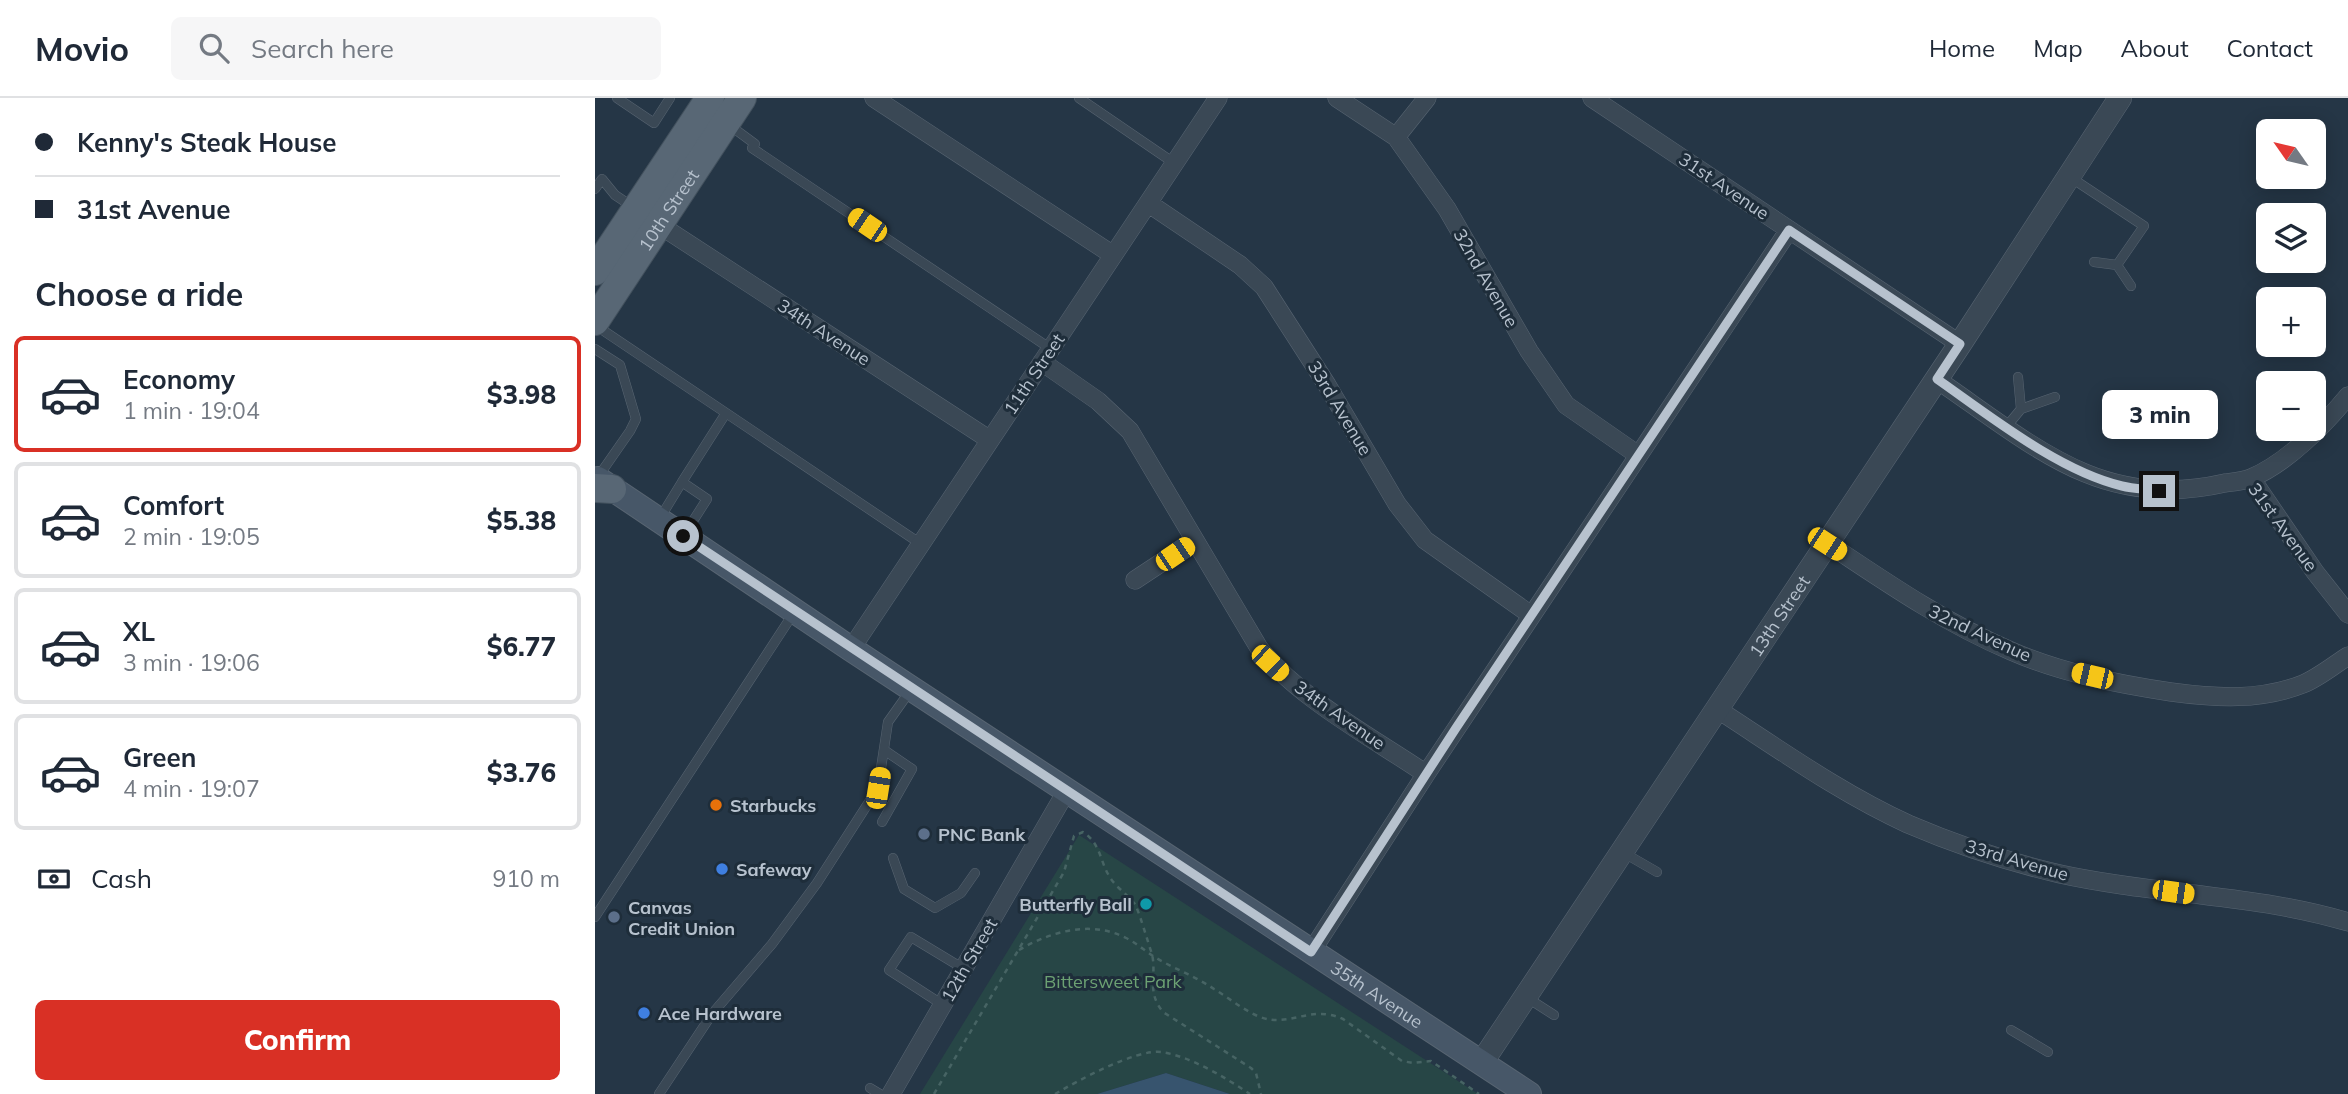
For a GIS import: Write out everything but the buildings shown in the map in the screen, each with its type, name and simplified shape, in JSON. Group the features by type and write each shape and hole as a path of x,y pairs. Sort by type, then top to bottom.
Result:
{"main road":[{"name":"10th Street","path":"595,323 647,216 710,98"},
{"name":"10th Street","path":"595,271 708,149 727,110 742,98"},
{"name":"35th Avenue","path":"600,484 1529,1094"}],"street":[{"path":"874,98 1113,255"},
{"name":"11th Street","path":"851,649 1218,98"},
{"name":"32nd Avenue","path":"1337,98 1396,136 1447,209 1529,351 1566,405 1637,455"},
{"path":"1396,136 1427,98"},
{"name":"31st Avenue","path":"1592,98 1960,344"},
{"name":"13th Street","path":"1482,1062 1937,379 2120,98"},
{"name":"33rd Avenue","path":"1148,203 1240,265 1264,287 1327,386 1397,505 1425,540 1531,615"},
{"name":"34th Avenue","path":"647,216 990,440"},
{"path":"1311,952 1531,615 1789,230"},
{"name":"34th Avenue","path":"1046,355 1130,431 1270,663 1299,689 1426,774"},
{"name":"31st Avenue","path":"1937,379 2052,456 2083,472 2122,486 2159,491 2199,489 2251,478 2315,572 2348,614"},
{"path":"2251,478 2301,444 2329,419 2348,396"},
{"path":"1135,580 1194,541"},
{"name":"32nd Avenue","path":"1827,544 1927,609 2013,653 2066,670 2145,688 2205,696 2253,696 2305,683 2348,656"},
{"name":"33rd Avenue","path":"1717,709 1831,783 1907,823 1978,851 2060,874 2310,911 2348,922"},
{"name":"12th Street","path":"891,1094 1067,790"}],"lane":[{"path":"617,98 654,122 670,98"},
{"path":"1079,98 1174,163"},
{"path":"727,110 754,146 1046,355"},
{"path":"2069,176 2144,226 2117,265"},
{"path":"595,189 602,179 615,195 647,216"},
{"path":"2094,262 2117,265 2131,286"},
{"path":"595,323 921,544"},
{"path":"595,349 620,365 636,419 600,484"},
{"path":"2018,377 2021,409"},
{"path":"2007,426 2021,409 2055,397"},
{"path":"658,520 726,413"},
{"path":"683,482 707,499 683,536"},
{"path":"595,917 795,611"},
{"path":"659,1094 712,1014 772,944 817,883 878,788 888,722 911,689"},
{"path":"882,822 912,769 884,750"},
{"path":"1622,852 1657,872"},
{"path":"893,858 904,889 935,908 961,893 975,873"},
{"path":"943,1005 889,970 911,937 964,969"},
{"path":"1526,997 1554,1015"},
{"path":"2011,1030 2048,1052"},
{"path":"870,1088 880,1094"}],"path":[{"path":"935,1094 1064,872 1074,836 1083,832 1103,858 1107,873 1114,884 1135,903 1139,912 1152,956 1153,994 1157,1005 1163,1012 1251,1068 1256,1073 1261,1094"},
{"path":"1018,951 1046,936 1087,928 1109,931 1125,937 1152,956 1199,979 1260,1017 1272,1020 1291,1019 1319,1012 1332,1014 1402,1062 1431,1061 1479,1094"},
{"path":"1055,1094 1106,1067 1134,1057 1160,1052 1220,1075 1250,1094"}],"green space":[{"name":"Bittersweet Park","path":"1079,835 1478,1094 1230,1094 1166,1073 1097,1094 920,1094"}],"water":[{"path":"1166,1073 1230,1094 1097,1094"}],"place":[{"name":"Starbucks","path":"716,805"},
{"name":"PNC Bank","path":"924,834"},
{"name":"Safeway","path":"722,869"},
{"name":"Butterfly Ball","path":"1146,904"},
{"name":"Canvas Credit Union","path":"614,917"},
{"name":"Ace Hardware","path":"644,1013"}],"route":[{"path":"683,536 1311,952 1456,728 1789,230 1960,344 1937,379 2052,456 2083,472 2122,486 2159,491"}]}
